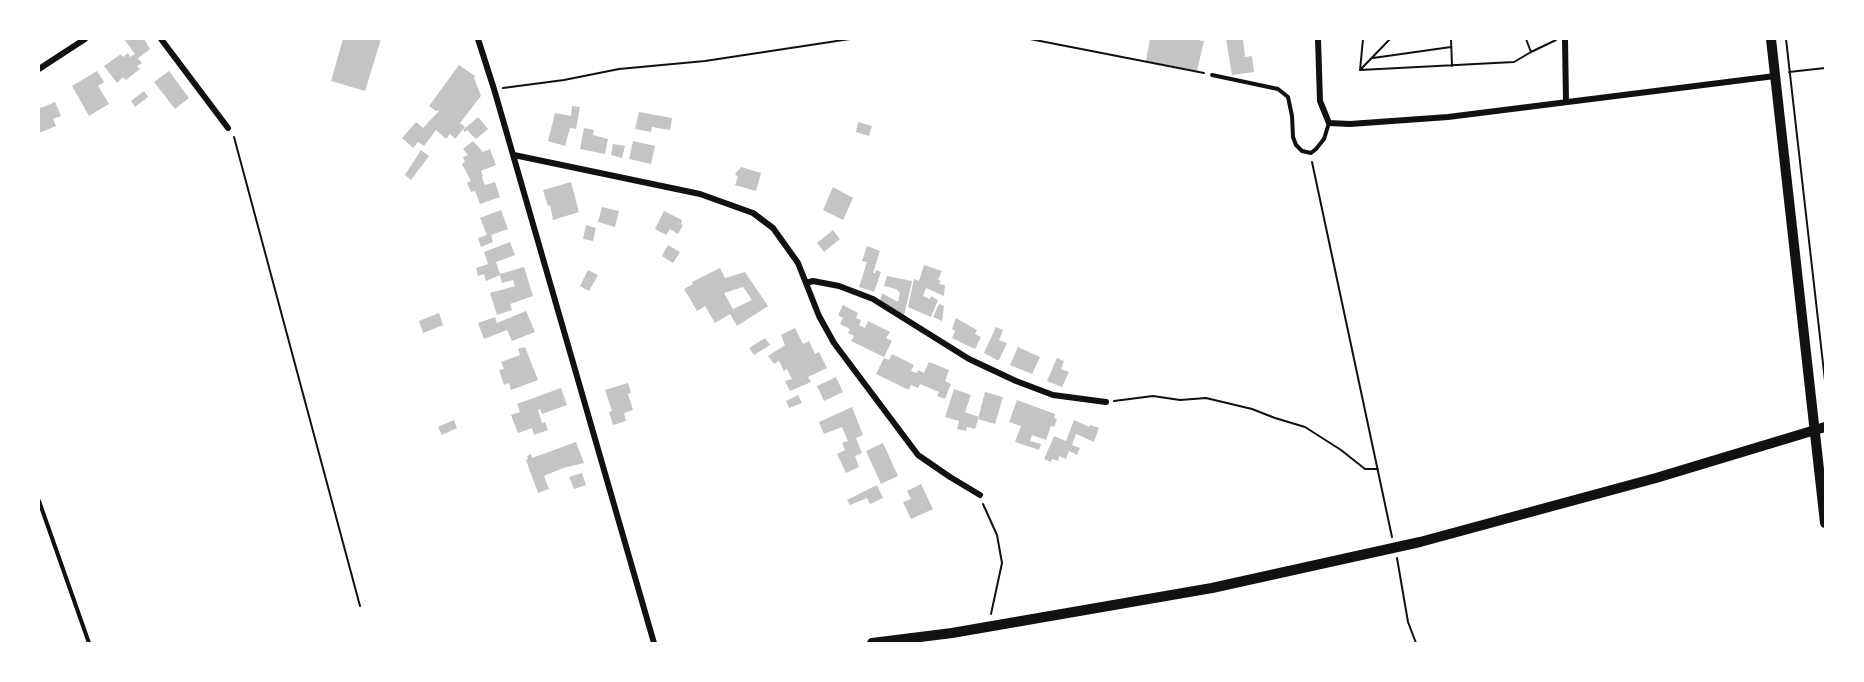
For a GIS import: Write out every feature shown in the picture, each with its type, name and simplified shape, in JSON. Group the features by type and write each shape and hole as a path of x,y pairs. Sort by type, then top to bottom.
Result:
{"main road":[{"path":"1771,39 1825,523"},
{"path":"872,643 952,633 1212,588 1420,542 1656,478 1825,427"}],"street":[{"path":"39,69 85,39"},
{"path":"161,39 228,128"},
{"path":"478,39 495,89 654,643"},
{"path":"1318,39 1320,101 1329,123 1370,123 1448,117 1775,76"},
{"path":"1565,39 1566,102"},
{"path":"514,155 700,194 753,213 773,228 798,263 819,316 834,343 918,454 980,495"},
{"path":"806,283 813,281 839,286 873,299 969,359 1016,381 1053,395 1106,402"}],"lane":[{"path":"1212,75 1278,89 1288,97 1296,146 1302,151 1311,153 1316,149 1324,139 1329,123"},
{"path":"39,501 89,643"}],"path":[{"path":"495,89 564,80 619,69 705,61 850,39"},
{"path":"1030,39 1212,75"},
{"path":"1360,70 1363,39"},
{"path":"1360,70 1390,39"},
{"path":"1451,39 1452,66"},
{"path":"1526,39 1531,52"},
{"path":"1360,70 1514,62 1558,39"},
{"path":"1786,39 1825,381"},
{"path":"1373,58 1451,47"},
{"path":"1775,76 1825,68"},
{"path":"228,128 236,141 360,606"},
{"path":"1311,153 1386,510"},
{"path":"1106,402 1153,396 1180,400 1206,398 1225,402 1305,427 1341,450 1365,469 1378,468"},
{"path":"980,495 997,535 1002,563 990,616"},
{"path":"1400,569 1408,622 1416,643"}],"building":[{"path":"124,39 144,39 150,49 138,58 142,63 137,66 140,69 126,80 123,77 117,83 104,66 121,54 123,57 128,53 130,57 135,54"},
{"path":"343,39 381,39 365,91 331,81"},
{"path":"1150,39 1204,41 1197,71 1146,61"},
{"path":"1226,39 1243,39 1245,57 1252,56 1254,72 1232,75"},
{"path":"459,65 475,76 481,96 460,123 465,127 455,139 450,134 446,139 436,130 424,146 418,142 413,148 402,138 416,122 423,128 439,111 429,106"},
{"path":"97,71 104,82 98,86 109,104 89,116 72,86"},
{"path":"169,71 189,98 175,109 154,82"},
{"path":"144,91 148,97 135,107 131,101"},
{"path":"55,102 61,116 53,119 56,126 39,133 39,105 41,108"},
{"path":"572,106 580,107 576,129 570,128 565,146 548,141 555,113 571,116"},
{"path":"639,112 672,118 670,130 652,127 651,132 635,129"},
{"path":"478,117 488,129 476,139 467,130 465,132 463,130"},
{"path":"858,122 872,126 869,136 856,132"},
{"path":"584,128 594,130 593,135 608,139 605,154 580,149"},
{"path":"473,141 483,152 490,149 496,165 481,171 482,177 485,185 495,182 500,197 480,204 475,191 471,192 467,183 471,181 462,164 465,162 463,157 468,155 463,149"},
{"path":"633,141 655,146 651,164 629,159"},
{"path":"613,144 625,146 622,158 611,155"},
{"path":"421,150 429,156 411,180 405,175"},
{"path":"741,167 761,173 756,191 735,185 738,177 735,174"},
{"path":"571,182 579,212 553,220 550,205 548,206 543,190"},
{"path":"833,187 853,198 843,220 823,210"},
{"path":"602,207 619,211 615,227 598,222"},
{"path":"501,210 508,229 491,235 493,242 481,247 478,238 487,235 480,218"},
{"path":"664,211 682,220 683,225 678,234 670,229 666,235 655,229"},
{"path":"586,225 596,228 593,241 583,239"},
{"path":"833,230 840,239 824,252 817,243"},
{"path":"510,242 515,255 496,262 500,274 524,267 533,296 510,304 512,310 497,315 490,293 515,286 513,280 502,283 500,275 486,281 484,274 478,276 476,268 488,264 484,252"},
{"path":"668,245 680,252 673,263 662,256"},
{"path":"867,246 880,251 873,273 876,270 881,272 874,292 859,287 867,262 862,261"},
{"path":"924,265 942,271 938,280 941,281 939,284 945,285 944,296 926,288 923,296 930,299 931,296 938,300 931,317 908,307 914,279 919,281"},
{"path":"720,268 725,278 745,272 768,306 737,326 730,314 715,323 705,306 697,311 684,289 693,284 692,282","holes":["743,287 752,300 733,309 724,293"]},
{"path":"588,270 598,275 589,291 580,286"},
{"path":"887,276 912,281 904,316 880,301 882,293 898,302 900,293 896,289 884,286"},
{"path":"939,304 944,306 942,321 933,317"},
{"path":"843,305 858,313 856,318 861,320 859,325 865,328 868,321 890,332 886,338 892,341 884,357 851,341 854,336 848,333 850,329 840,324 843,318 838,315"},
{"path":"526,311 535,332 512,341 507,330 484,339 478,323 495,317 497,323"},
{"path":"439,313 443,325 423,333 419,321"},
{"path":"956,318 977,330 975,334 981,337 975,349 952,338"},
{"path":"996,327 1003,330 999,340 1007,343 999,360 984,353"},
{"path":"795,328 803,344 809,341 815,354 819,352 827,368 808,377 811,382 790,391 785,381 792,379 787,369 784,371 779,361 774,364 768,356 785,345 781,335"},
{"path":"765,338 770,345 754,355 749,348"},
{"path":"525,347 538,380 511,390 509,383 504,385 499,370 504,369 501,362 520,355 518,349"},
{"path":"1018,347 1040,357 1032,374 1010,365"},
{"path":"892,354 914,365 911,371 917,373 918,370 924,373 929,362 949,370 945,381 951,384 945,399 937,396 939,392 920,384 918,388 911,385 909,390 876,374 884,358 889,360"},
{"path":"1057,358 1064,361 1061,369 1069,372 1062,387 1047,381"},
{"path":"836,377 843,392 824,401 817,386"},
{"path":"628,383 631,393 628,394 633,410 624,413 626,421 613,425 609,412 612,411 605,390"},
{"path":"561,388 567,405 542,414 540,409 538,410 542,423 545,422 548,430 534,435 532,428 518,433 511,415 520,412 517,404"},
{"path":"954,389 971,395 965,412 979,417 975,429 967,427 966,431 957,429 959,421 945,417"},
{"path":"985,392 1003,397 995,424 978,419"},
{"path":"798,395 802,403 789,408 786,401"},
{"path":"1017,400 1055,414 1054,418 1057,419 1054,427 1051,426 1046,440 1032,435 1030,441 1041,444 1039,450 1015,442 1021,426 1009,422"},
{"path":"852,407 863,435 856,438 862,453 855,456 859,467 846,473 837,454 845,450 842,443 848,441 842,427 824,434 819,422"},
{"path":"454,420 457,428 442,435 438,427"},
{"path":"1074,420 1089,427 1090,425 1099,428 1094,442 1076,434 1072,445 1080,448 1077,455 1069,451 1066,459 1059,456 1058,461 1052,459 1051,462 1044,459 1054,436 1066,441"},
{"path":"576,442 584,463 544,476 549,489 538,493 526,460 527,456 531,454 532,458"},
{"path":"883,443 898,476 881,484 866,451"},
{"path":"582,473 586,485 574,489 569,477"},
{"path":"921,484 933,509 911,519 903,502 911,499 907,491"},
{"path":"877,485 883,498 870,504 867,498 850,505 847,500"}]}
